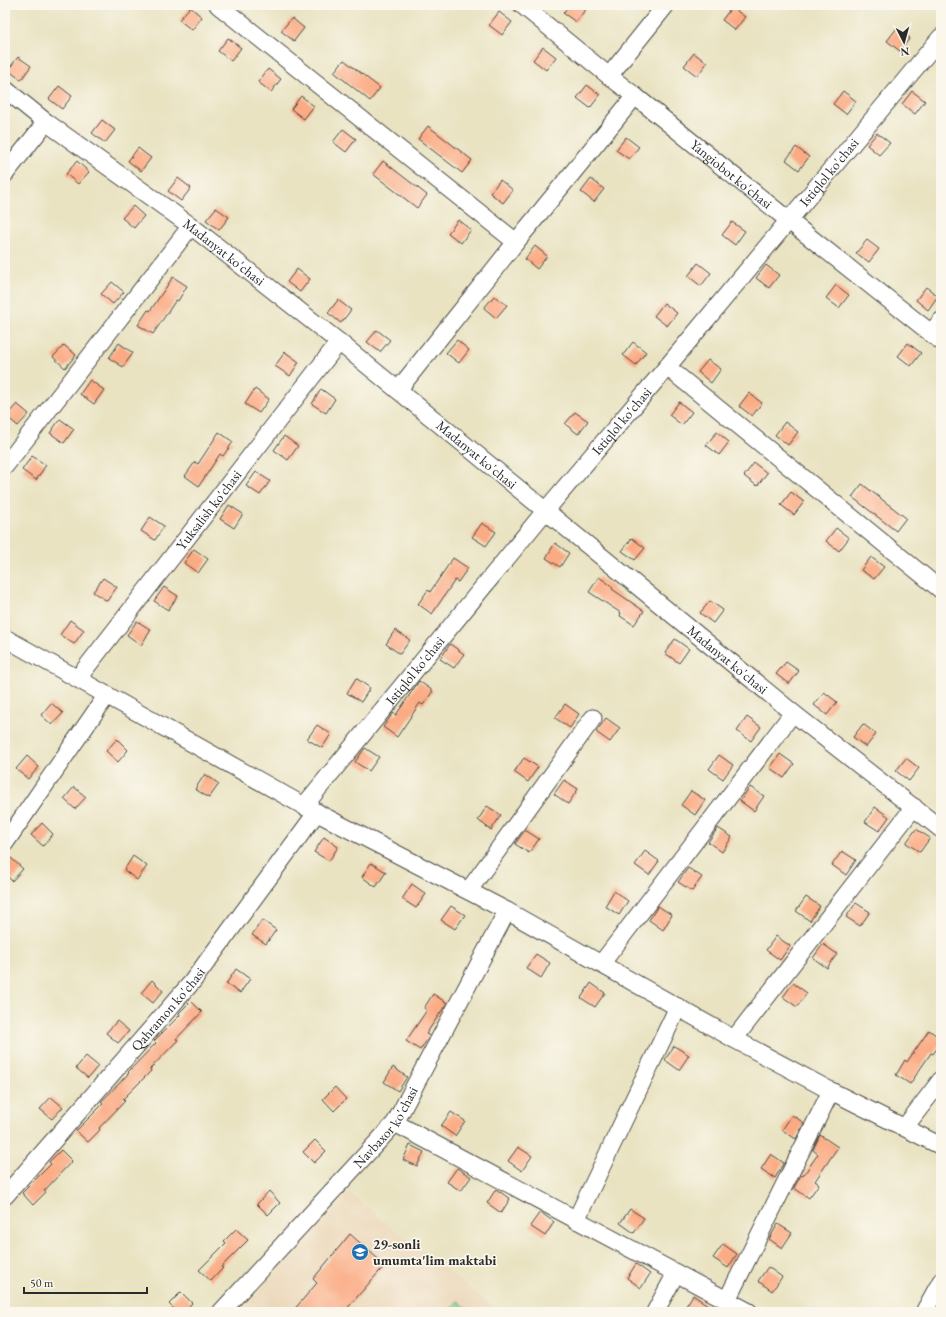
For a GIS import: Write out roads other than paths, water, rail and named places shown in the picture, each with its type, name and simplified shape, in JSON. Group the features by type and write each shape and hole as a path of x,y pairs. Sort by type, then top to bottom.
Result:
{"street":[{"path":"218,5 516,242"},
{"name":"Yangiobot ko'chasi","path":"522,5 788,220 938,331"},
{"path":"609,76 666,5"},
{"name":"Istiqlol ko'chasi","path":"311,809 546,510 941,37"},
{"name":"Madanyat ko'chasi","path":"5,89 46,122 191,226 339,342 793,712 941,829"},
{"path":"398,390 635,96"},
{"path":"5,174 46,122"},
{"path":"5,466 191,226"},
{"name":"Yuksalish ko'chasi","path":"78,678 339,342"},
{"path":"666,367 941,590"},
{"path":"5,638 311,809 469,890 734,1039 831,1091 941,1146"},
{"path":"5,843 107,695"},
{"path":"601,964 793,712"},
{"path":"469,890 593,718"},
{"path":"734,1039 914,807"},
{"name":"Qahramon ko'chasi","path":"5,1196 192,982 311,809"},
{"name":"Navbaxor ko'chasi","path":"221,1312 395,1123 507,911"},
{"path":"576,1220 678,1007"},
{"path":"905,1127 941,1080"},
{"path":"727,1300 831,1091"},
{"path":"395,1123 749,1312"},
{"path":"655,1312 676,1273"},
{"path":"924,1312 941,1281"}],"place":[{"name":"29-sonli umumta'lim maktabi","path":"360,1252"}]}
